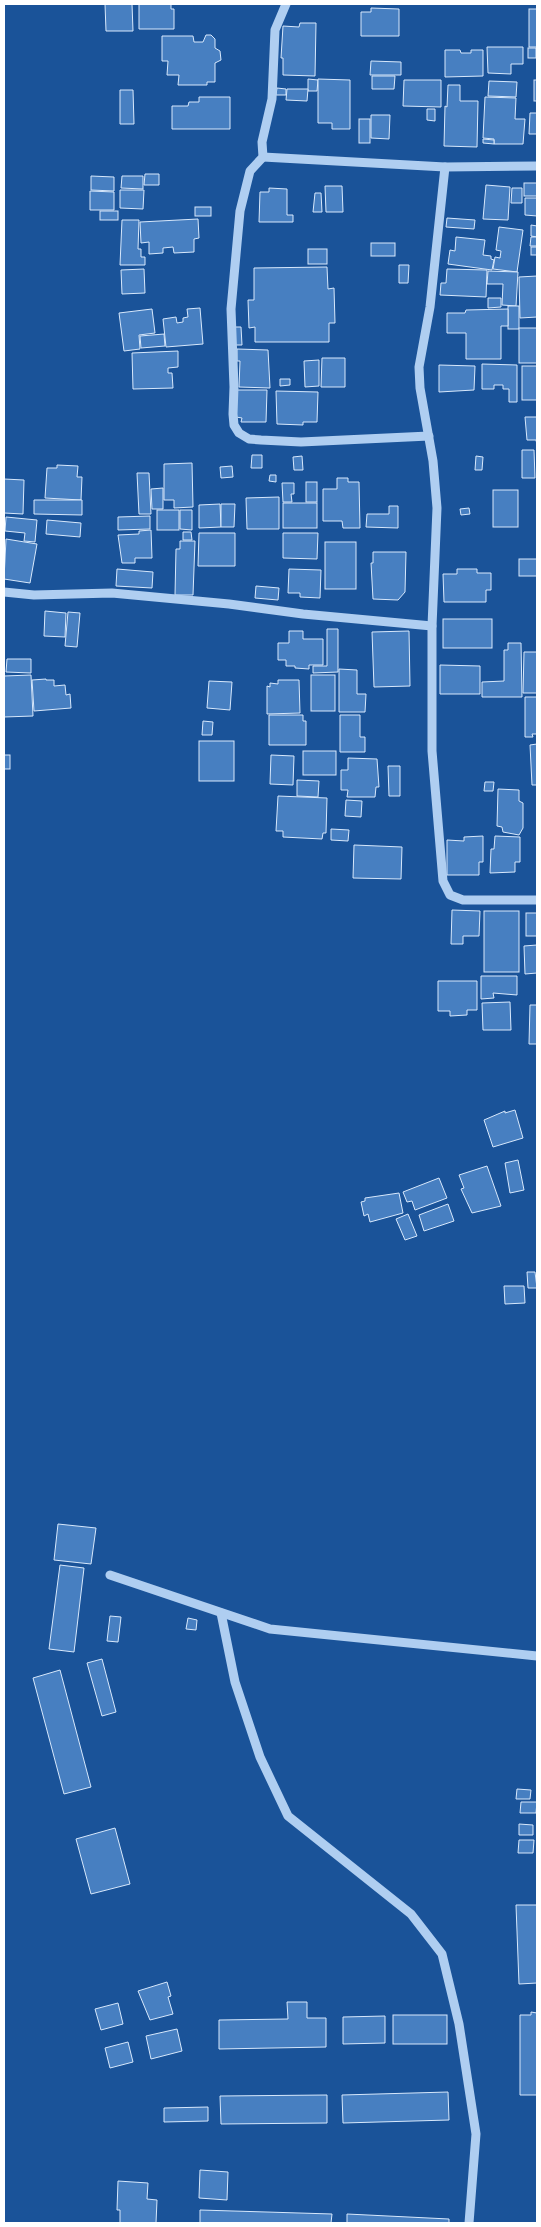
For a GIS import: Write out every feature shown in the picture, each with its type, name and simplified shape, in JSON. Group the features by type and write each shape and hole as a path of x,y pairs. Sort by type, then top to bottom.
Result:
{"street":[{"path":"286,4 274,30 272,99 262,142 263,157 250,171 240,211 231,309 234,387 232,414 234,425 239,433 249,439 261,440 301,442 429,436"},
{"path":"263,157 445,167 537,166"},
{"path":"445,167 430,307 419,367 420,388 429,436 437,508 432,626 432,752 443,881 450,894 463,900 537,900"},
{"path":"4,592 34,595 122,594 432,626"},
{"path":"110,1575 270,1629 537,1656"},
{"path":"221,1613 235,1682 260,1757 288,1816 411,1914 442,1954 459,2024 476,2134 469,2223"}],"building":[{"path":"105,4 132,4 133,31 106,31"},
{"path":"139,4 171,4 171,9 174,9 174,29 139,29"},
{"path":"371,8 399,9 399,36 361,36 361,12 371,12"},
{"path":"529,9 537,9 537,47 529,47"},
{"path":"300,23 316,23 315,76 283,75 283,58 281,58 283,26 299,27"},
{"path":"206,35 211,35 215,39 215,48 220,51 221,60 215,63 215,82 207,82 207,85 178,85 179,75 167,75 168,61 162,61 162,36 193,36 194,42 203,42"},
{"path":"487,47 523,47 523,64 511,64 511,74 488,73"},
{"path":"528,48 536,48 536,58 528,58"},
{"path":"445,50 460,50 461,53 471,53 471,50 483,50 483,76 445,77"},
{"path":"371,61 401,62 401,75 370,75"},
{"path":"372,76 395,76 394,89 372,89"},
{"path":"308,79 318,80 317,91 308,91"},
{"path":"318,79 350,80 350,129 332,129 332,123 318,123"},
{"path":"404,80 441,80 441,107 403,106"},
{"path":"534,80 537,80 537,101 534,101"},
{"path":"489,81 517,82 516,97 488,96"},
{"path":"448,85 460,85 460,101 478,101 477,147 444,146 445,106 447,107"},
{"path":"277,88 286,89 286,95 276,95"},
{"path":"287,89 308,89 307,101 286,100"},
{"path":"120,90 133,90 134,124 120,124"},
{"path":"199,97 230,97 230,129 172,129 172,106 188,106 189,102 199,102"},
{"path":"485,97 516,98 515,119 525,119 523,144 494,144 494,139 483,138"},
{"path":"427,109 435,109 435,121 427,120"},
{"path":"530,113 537,113 537,134 529,134"},
{"path":"371,115 390,115 389,139 371,138"},
{"path":"359,119 370,119 370,143 359,143"},
{"path":"483,139 494,140 494,144 483,143"},
{"path":"145,174 159,174 159,185 144,185"},
{"path":"91,176 114,177 114,191 91,190"},
{"path":"122,176 143,176 143,189 121,188"},
{"path":"524,183 537,183 537,196 524,196"},
{"path":"486,185 510,187 508,220 483,219"},
{"path":"325,186 342,186 343,212 326,212"},
{"path":"269,188 287,189 287,215 293,215 293,222 259,222 260,192 269,192"},
{"path":"512,188 522,188 522,203 511,203"},
{"path":"120,190 144,190 143,209 120,208"},
{"path":"90,191 114,192 114,210 90,210"},
{"path":"315,193 321,193 322,212 313,212"},
{"path":"525,198 537,198 537,216 525,215"},
{"path":"195,207 211,207 211,216 195,216"},
{"path":"100,211 118,211 118,220 100,220"},
{"path":"447,218 475,220 474,229 446,227"},
{"path":"198,219 199,238 194,239 194,252 174,253 173,247 163,248 163,253 149,254 149,242 141,243 140,222"},
{"path":"122,220 139,220 138,249 141,249 141,257 145,257 145,265 120,265"},
{"path":"531,225 537,226 537,237 531,236"},
{"path":"499,227 523,230 517,272 493,269 495,257 500,258 501,251 496,250"},
{"path":"456,237 485,240 483,255 491,256 491,259 494,260 492,270 448,264 450,250 455,251"},
{"path":"531,237 537,237 537,246 530,246"},
{"path":"371,243 395,243 395,256 371,256"},
{"path":"531,247 537,247 537,255 531,255"},
{"path":"308,249 327,249 327,264 308,264"},
{"path":"399,265 409,265 408,283 399,283"},
{"path":"327,267 328,289 334,288 335,323 329,323 329,342 255,342 255,327 249,328 248,300 254,300 254,268"},
{"path":"144,269 145,293 122,294 121,270"},
{"path":"447,269 487,270 486,297 440,295 441,283 446,283"},
{"path":"488,271 518,272 516,306 502,305 503,284 487,284"},
{"path":"537,276 537,317 520,318 519,277"},
{"path":"488,298 501,298 501,307 488,308"},
{"path":"508,306 519,306 519,329 508,329"},
{"path":"200,308 203,344 166,347 163,319 176,317 177,323 183,322 183,318 188,317 187,309"},
{"path":"152,309 155,333 139,335 140,349 124,351 119,313"},
{"path":"508,309 508,326 501,326 501,359 466,359 466,333 447,333 447,313 465,313 466,310"},
{"path":"233,327 241,327 242,345 233,345"},
{"path":"519,328 537,328 537,363 519,363"},
{"path":"164,334 165,346 141,348 140,336"},
{"path":"237,349 268,350 270,388 239,387 240,361 237,361"},
{"path":"178,351 178,367 168,368 168,373 172,373 173,388 133,389 132,353"},
{"path":"322,358 345,358 345,387 321,387"},
{"path":"319,360 319,386 305,387 304,361"},
{"path":"482,364 517,365 517,402 509,402 509,389 503,389 503,385 494,385 494,389 482,389"},
{"path":"439,365 475,366 474,390 439,392"},
{"path":"522,366 537,366 537,400 522,400"},
{"path":"280,379 290,379 290,385 280,386"},
{"path":"237,390 267,390 266,422 241,422 242,418 236,417"},
{"path":"276,391 318,392 317,422 303,422 303,425 277,424"},
{"path":"525,417 537,417 537,445 536,440 527,440"},
{"path":"522,450 534,450 535,478 522,478"},
{"path":"252,455 262,455 262,468 251,468"},
{"path":"302,456 303,470 294,470 293,457"},
{"path":"476,456 483,457 482,470 475,470"},
{"path":"192,463 193,507 174,508 174,500 164,500 164,464"},
{"path":"57,465 78,466 77,477 82,477 81,500 45,498 47,468 57,468"},
{"path":"232,466 233,477 221,478 220,467"},
{"path":"137,473 149,473 151,514 139,514"},
{"path":"270,475 276,475 276,482 269,481"},
{"path":"337,478 348,478 348,482 359,482 360,528 343,528 342,521 323,521 323,489 337,489"},
{"path":"4,479 24,480 23,514 4,513"},
{"path":"306,482 317,482 317,502 306,502"},
{"path":"282,483 294,483 294,494 291,494 292,502 283,502"},
{"path":"163,488 163,509 152,509 151,489"},
{"path":"493,490 518,490 518,527 493,527"},
{"path":"279,497 279,529 247,529 246,498"},
{"path":"34,500 82,500 82,515 34,514"},
{"path":"283,503 317,503 317,528 283,528"},
{"path":"220,504 221,527 199,528 199,505"},
{"path":"221,504 235,504 234,527 221,527"},
{"path":"389,506 398,506 398,528 366,527 367,514 389,514"},
{"path":"469,508 470,514 461,515 460,509"},
{"path":"157,510 179,510 179,530 157,530"},
{"path":"180,510 192,510 192,530 180,529"},
{"path":"150,516 150,529 118,530 118,517"},
{"path":"6,517 37,520 35,542 24,541 25,533 5,531"},
{"path":"47,520 81,523 80,537 46,534"},
{"path":"151,530 152,558 135,558 135,563 122,563 118,535 139,534 139,531"},
{"path":"183,532 191,532 192,540 183,540"},
{"path":"199,533 235,533 235,566 198,566"},
{"path":"283,533 318,533 317,559 283,558"},
{"path":"6,539 37,544 30,583 4,579"},
{"path":"180,541 195,541 193,595 175,595 176,549 180,549"},
{"path":"325,542 356,542 356,589 325,589"},
{"path":"373,552 406,552 405,592 398,600 373,599 371,563 373,563"},
{"path":"519,559 537,559 537,576 519,576"},
{"path":"117,569 153,572 152,588 116,586"},
{"path":"289,569 321,570 320,598 300,597 300,593 288,593"},
{"path":"457,569 477,569 477,573 491,573 491,590 486,590 486,602 444,602 443,574 457,574"},
{"path":"256,586 279,588 278,600 255,598"},
{"path":"45,611 66,613 65,637 44,636"},
{"path":"68,612 80,613 77,647 65,646"},
{"path":"443,619 492,619 492,648 443,648"},
{"path":"327,629 338,629 338,672 313,673 313,666 327,666"},
{"path":"289,631 303,631 303,639 323,639 323,665 309,665 309,669 295,668 295,666 286,666 286,660 278,660 278,643 289,643"},
{"path":"409,631 410,686 374,687 372,632"},
{"path":"508,643 521,643 522,697 482,697 482,682 504,681 504,650 508,650"},
{"path":"524,652 537,652 537,693 523,693"},
{"path":"7,659 31,659 31,673 6,672"},
{"path":"440,665 480,666 480,694 440,694"},
{"path":"339,669 357,670 357,694 366,694 365,712 339,712"},
{"path":"31,675 33,716 4,717 4,676"},
{"path":"311,675 335,675 335,711 311,711"},
{"path":"32,680 54,680 54,686 65,685 66,695 70,694 71,708 34,711"},
{"path":"278,680 299,680 300,713 267,714 267,686 270,687 270,683 278,684"},
{"path":"209,681 232,682 230,710 207,708"},
{"path":"525,697 537,697 537,734 532,734 533,737 525,737"},
{"path":"269,715 303,715 303,721 306,721 306,745 269,745"},
{"path":"340,715 360,715 360,737 365,737 365,752 340,752"},
{"path":"203,721 213,722 212,735 202,735"},
{"path":"199,741 234,741 234,781 199,781"},
{"path":"537,744 537,785 532,785 530,745"},
{"path":"303,751 336,751 336,775 303,775"},
{"path":"4,755 10,755 10,769 4,769"},
{"path":"271,755 294,756 293,785 270,784"},
{"path":"348,758 377,759 379,787 376,787 375,797 347,797 348,790 341,790 341,770 348,770"},
{"path":"388,766 400,766 400,796 389,796"},
{"path":"297,780 319,781 318,797 297,796"},
{"path":"485,782 494,782 493,791 484,791"},
{"path":"498,789 519,790 519,801 523,803 523,828 519,835 503,832 502,827 497,826"},
{"path":"278,796 327,798 326,833 323,833 322,839 283,837 283,831 276,831"},
{"path":"346,800 362,801 361,817 345,816"},
{"path":"331,829 349,830 348,841 331,840"},
{"path":"483,836 483,862 479,862 479,875 447,875 447,840 464,841 464,837"},
{"path":"495,836 520,837 520,862 515,862 515,872 490,873 491,849 494,849"},
{"path":"354,845 402,847 401,879 353,878"},
{"path":"452,910 480,911 479,936 463,936 463,944 451,944"},
{"path":"484,911 519,911 519,972 484,972"},
{"path":"526,913 537,913 537,936 526,936"},
{"path":"537,945 537,973 525,974 524,946"},
{"path":"481,976 517,976 517,995 493,993 494,998 481,999"},
{"path":"438,981 477,981 477,1010 467,1010 467,1015 450,1016 450,1011 438,1011"},
{"path":"510,1002 511,1030 483,1030 482,1003"},
{"path":"530,1005 537,1005 537,1044 529,1044"},
{"path":"515,1110 523,1138 493,1147 484,1120 505,1111 505,1113"},
{"path":"518,1160 524,1190 510,1193 505,1163"},
{"path":"487,1166 501,1206 472,1213 461,1189 464,1188 459,1175"},
{"path":"439,1178 447,1198 415,1210 412,1201 407,1202 403,1192"},
{"path":"399,1193 403,1213 370,1222 368,1214 364,1216 361,1202 365,1201 365,1198"},
{"path":"448,1204 454,1221 424,1231 419,1215"},
{"path":"408,1214 417,1236 405,1240 396,1219"},
{"path":"527,1272 535,1272 537,1288 528,1288"},
{"path":"504,1286 524,1286 525,1303 505,1304"},
{"path":"58,1524 96,1528 91,1564 54,1560"},
{"path":"60,1565 84,1568 74,1652 49,1649"},
{"path":"110,1616 121,1617 118,1642 107,1641"},
{"path":"188,1618 197,1620 196,1630 186,1629"},
{"path":"102,1659 116,1712 102,1716 87,1663"},
{"path":"60,1670 91,1787 64,1794 33,1678"},
{"path":"517,1789 531,1790 530,1799 516,1799"},
{"path":"521,1802 537,1802 536,1813 520,1813"},
{"path":"519,1824 533,1825 533,1835 519,1835"},
{"path":"115,1828 130,1884 91,1894 76,1839"},
{"path":"519,1840 534,1840 533,1853 518,1853"},
{"path":"516,1905 537,1905 537,1983 519,1984"},
{"path":"167,1982 171,1996 168,1997 173,2014 150,2020 138,1991"},
{"path":"287,2002 307,2002 307,2018 326,2018 326,2047 219,2049 219,2020 288,2019"},
{"path":"118,2003 123,2024 101,2030 95,2009"},
{"path":"531,2012 537,2013 537,2095 520,2095 520,2015 531,2015"},
{"path":"393,2015 447,2015 447,2044 393,2044"},
{"path":"385,2016 385,2043 343,2044 343,2017"},
{"path":"177,2029 182,2051 151,2059 146,2036"},
{"path":"128,2042 133,2062 110,2068 105,2048"},
{"path":"448,2092 449,2120 343,2123 342,2095"},
{"path":"327,2095 327,2123 221,2124 220,2096"},
{"path":"208,2107 208,2121 164,2122 164,2108"},
{"path":"200,2170 228,2172 227,2200 199,2198"},
{"path":"118,2181 148,2183 147,2199 157,2200 156,2223 120,2223 120,2210 117,2210"},
{"path":"200,2210 332,2214 331,2223 200,2223"},
{"path":"347,2214 449,2219 449,2223 347,2223"}]}
